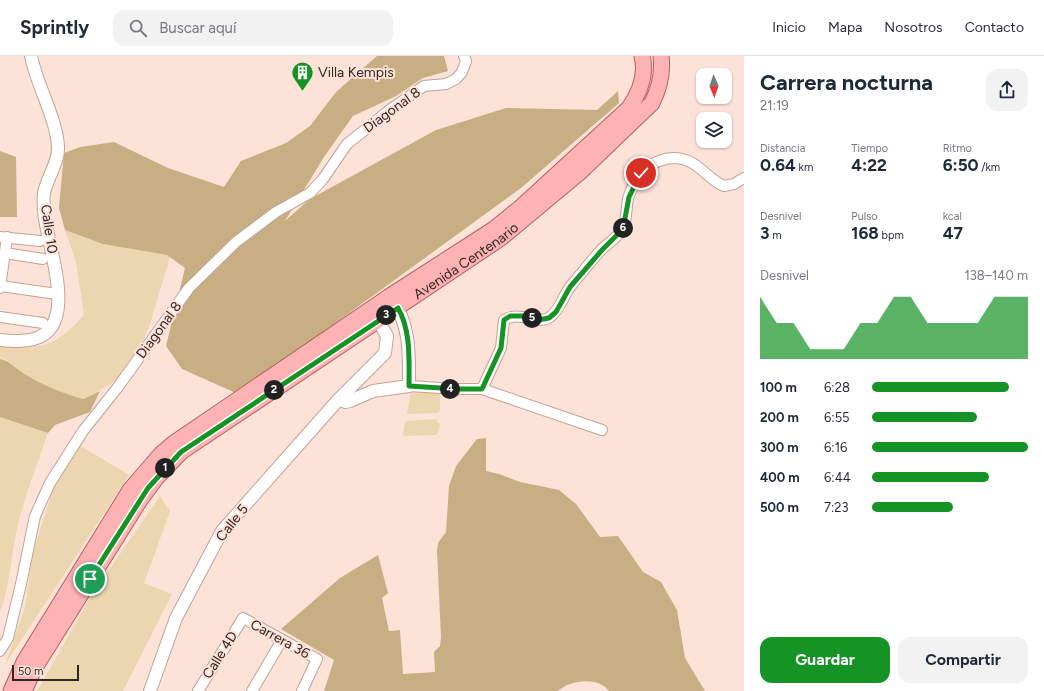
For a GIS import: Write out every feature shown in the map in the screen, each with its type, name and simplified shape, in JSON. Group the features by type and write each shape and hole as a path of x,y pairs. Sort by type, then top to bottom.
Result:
{"main road":[{"name":"Avenida Centenario","path":"11,691 24,662 130,490 160,454 174,443 454,262 516,211 629,108 637,96 642,83 644,73 642,56"},
{"name":"Avenida Centenario","path":"454,262 501,238 579,173 643,113 652,103 657,93 662,70 661,56"},
{"name":"Avenida Centenario","path":"24,691 34,669 140,500 172,461 181,452 375,314"}],"street":[{"name":"Calle 10","path":"0,340 33,339 43,335 52,326 59,311 55,272 44,212 44,193 57,158 58,148 56,133 36,78 31,56"},
{"name":"Diagonal 8","path":"0,651 8,638 21,584 34,516 50,483 83,431 118,387 189,288 236,242 276,212 310,193 323,179 347,144 391,109 424,86 446,84 456,79 462,72 466,61 464,56"},
{"path":"482,389 501,348 504,320 510,316 525,316 538,320 549,318 556,312 570,287 602,250 623,229 629,197 641,173 658,161 676,158 698,166 724,186 734,184 744,178"},
{"path":"40,241 4,237 5,253 0,287 57,294"},
{"path":"5,253 44,259"},
{"path":"394,302 403,318 407,332 409,386"},
{"name":"Calle 5","path":"150,691 176,618 222,531 339,399 385,353 387,336 375,314"},
{"path":"0,317 44,323"},
{"path":"339,399 345,402 350,402 373,391 409,386 482,389 602,430"},
{"name":"Carrera 36","path":"243,618 318,659 302,691"},
{"name":"Calle 4D","path":"198,691 243,618"},
{"path":"252,691 282,640"}],"shaded area":[{"path":"377,56 444,56 448,71 423,78 396,96 353,116 324,157 285,221 310,199 436,130 506,108 597,110 618,91 619,103 521,188 238,394 182,369 166,346 185,268 167,255 103,244 65,230 59,208 64,153 80,147 114,142 168,168 224,187 241,161 286,143 310,126 336,92"},
{"path":"0,151 16,157 17,217 0,217"},
{"path":"65,230 103,244 167,255 170,257 150,324 139,351 116,381 83,399 45,385 20,371 4,359 0,358 0,345 26,347 47,344 65,334 84,315 76,262"},
{"path":"0,359 10,363 37,381 75,397 83,399 100,391 90,412 55,425 48,433 0,417"},
{"path":"411,390 440,391 440,411 437,413 407,414"},
{"path":"0,417 48,433 19,520 9,578 0,612"},
{"path":"436,419 440,425 439,431 436,435 403,436 405,421"},
{"path":"486,438 486,471 520,482 559,490 576,504 600,537 618,536 643,572 661,582 677,610 685,658 705,691 609,691 598,683 584,681 569,684 558,691 324,691 334,660 281,629 340,578 378,555 388,593 382,598 389,631 400,630 403,674 435,672 434,652 440,646 441,637 437,551 438,543 446,532 449,486 456,466 477,439"},
{"path":"79,445 129,475 5,665 25,607 33,552 53,490"},
{"path":"160,496 170,511 144,583 172,594 123,691 37,691 93,593"}],"place":[{"name":"Villa Kempis","path":"303,92"}],"route":[{"path":"90,579 148,488 181,452 379,319 398,308 407,332 409,349 409,386 482,389 496,362 501,348 504,320 510,316 525,316 538,320 549,318 556,312 570,287 602,250 623,229 629,197 634,184 641,173"}]}
